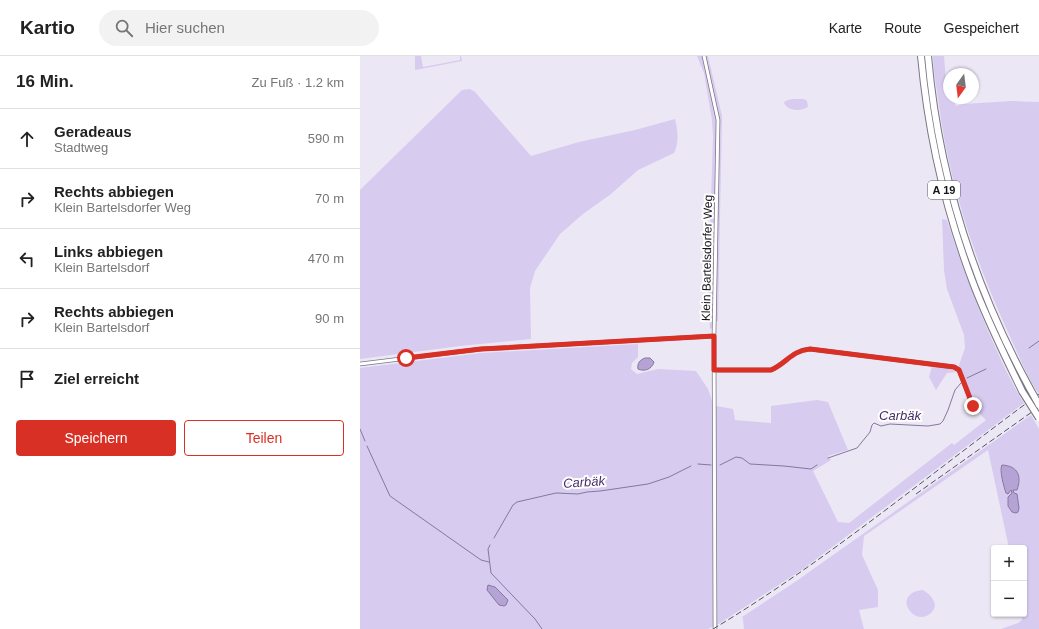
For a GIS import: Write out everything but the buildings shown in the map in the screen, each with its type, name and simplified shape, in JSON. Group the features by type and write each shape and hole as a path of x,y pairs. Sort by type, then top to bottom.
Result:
{"highway":[{"name":"A 19","path":"921,56 939,172 965,262 982,305 1022,391 1039,419"},
{"name":"A 19","path":"928,56 939,135 959,222 991,310 1039,405"}],"street":[{"name":"Klein Bartelsdorfer Weg","path":"704,56 718,120 714,336 715,629"},
{"path":"360,364 481,349 714,336"},
{"path":"714,370 771,370 777,368 796,352 810,349 954,367 959,370 973,406"}],"shaded area":[{"path":"415,56 421,56 423,67 460,60 460,56 462,61 415,70"},
{"path":"697,56 708,56 722,116 718,321 712,321 712,328 710,329 708,294 713,137 712,120 704,73"},
{"path":"933,56 944,56 945,68 943,68 943,104 955,104 956,106 963,104 1012,101 1039,102 1038,393 1025,370 995,302 973,245 955,188 948,158 934,72"},
{"path":"470,89 475,92 531,156 579,142 635,130 675,119 678,136 676,149 674,153 638,170 611,194 583,214 560,234 535,271 530,288 531,339 460,346 360,359 360,190 462,90"},
{"path":"792,99 804,99 807,101 808,107 800,110 794,110 787,107 784,103 785,101"},
{"path":"942,219 947,220 968,281 992,340 1015,388 1024,403 803,569 717,625 716,406 733,409 735,420 771,423 771,406 817,400 828,402 848,450 828,456 831,460 813,471 838,522 849,523 952,443 954,445 986,420 973,405 958,368 965,348 964,335 947,289 944,270"},
{"path":"638,344 638,357 632,363 631,369 637,374 658,369 696,371 708,389 713,403 714,626 708,629 360,629 360,368 481,353"},
{"path":"645,358 650,358 654,362 653,364 646,370 638,369 639,362"},
{"path":"932,366 950,369 957,372 947,373 936,390 929,377"},
{"path":"1031,415 1039,429 1039,629 1001,629 1018,623 1022,620 1022,617 1027,617 1027,545 1008,545 988,450 864,536 862,555 878,590 878,607 859,610 864,629 744,629 742,617 795,582"},
{"path":"1002,465 1012,467 1019,476 1017,490 1013,490 1014,493 1017,494 1019,508 1018,512 1016,513 1012,512 1008,506 1008,497 1012,493 1011,490 1008,494 1006,493 1001,474"},
{"path":"488,585 495,587 508,600 506,605 499,605 487,590"},
{"path":"923,590 929,594 935,603 935,606 931,613 924,617 918,617 912,614 908,609 908,597 913,593"}],"waterway":[{"name":"Carbäk","path":"1029,348 1039,341"},
{"name":"Carbäk","path":"967,378 986,369"},
{"name":"Carbäk","path":"828,458 857,448 870,432 874,423 881,426 890,424 928,426 940,424 948,410 955,390 961,383"},
{"path":"360,429 365,441"},
{"path":"367,446 390,496 481,560 489,562"},
{"name":"Carbäk","path":"720,465 736,457 742,458 750,464 811,469 817,465"},
{"name":"Carbäk","path":"698,464 711,465"},
{"name":"Carbäk","path":"494,538 513,505 517,502 556,493 578,494 648,484 669,477 691,466"},
{"name":"Carbäk","path":"490,545 488,549 491,573 535,619 542,629"}],"railway":[{"path":"713,629 756,602 838,545 1039,394"},
{"path":"916,494 1039,407"}],"route":[{"path":"406,358 481,349 714,336 714,370 771,370 777,368 796,352 810,349 954,367 959,370 973,406"}]}
